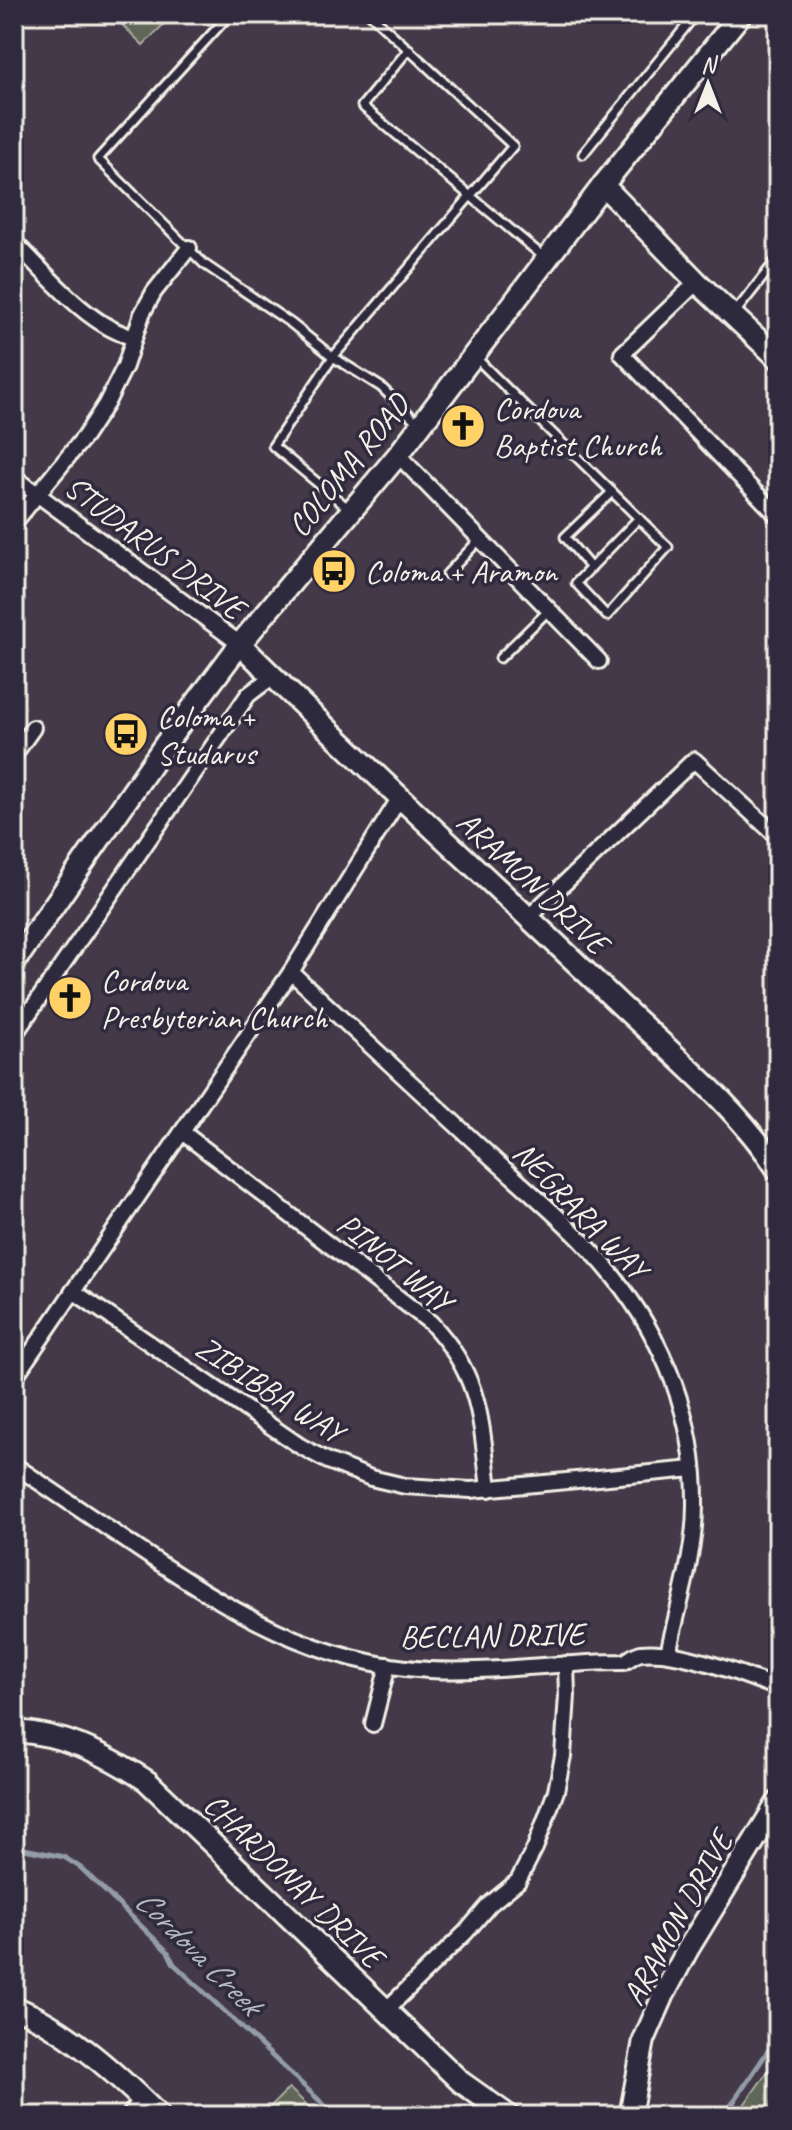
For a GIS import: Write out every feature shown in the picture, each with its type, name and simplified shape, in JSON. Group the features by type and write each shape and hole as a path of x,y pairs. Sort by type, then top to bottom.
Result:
{"street":[{"name":"COLOMA ROAD","path":"18,950 240,644 398,455 603,185 741,14"},
{"path":"603,185 697,282 778,358"},
{"path":"14,242 90,315 117,333 132,337"},
{"path":"14,523 85,436 106,404 125,366 132,337 154,292 189,248"},
{"path":"697,282 622,354 778,516"},
{"path":"398,455 599,661"},
{"name":"STUDARUS DRIVE","path":"14,477 240,644"},
{"name":"ARAMON DRIVE","path":"240,644 399,799 529,917 720,1101 752,1135 778,1170"},
{"path":"14,1035 248,695 272,677"},
{"path":"14,755 33,728"},
{"path":"529,917 694,760 778,837"},
{"path":"14,1378 291,972 399,799"},
{"name":"NEGRARA WAY","path":"291,972 586,1246 635,1305 671,1374 682,1408 693,1469 693,1542 668,1654"},
{"name":"PINOT WAY","path":"182,1132 431,1323 446,1339 469,1375 479,1407 489,1489"},
{"name":"ZIBIBBA WAY","path":"73,1291 300,1446 342,1468 405,1486 438,1490 489,1489 693,1469"},
{"name":"BECLAN DRIVE","path":"14,1465 212,1598 250,1619 325,1651 388,1665 429,1670 624,1662 639,1653 668,1654 745,1675 778,1688"},
{"path":"386,2010 466,1932 490,1904 518,1881 535,1848 556,1791 563,1756 566,1664"},
{"path":"373,1724 388,1665"},
{"name":"CHARDONAY DRIVE","path":"14,1731 56,1737 104,1754 147,1781 461,2082 509,2116"},
{"name":"ARAMON DRIVE","path":"630,2116 644,2040 664,1994 778,1802"},
{"path":"14,2007 40,2019 84,2049 159,2116"},
{"path":"129,2116 142,2099"}],"lane":[{"path":"230,14 98,159 204,264 292,324 333,357 381,387 421,425"},
{"path":"351,510 273,446 333,357 513,146 370,14"},
{"path":"583,154 696,14"},
{"path":"409,49 362,106 546,259"},
{"path":"733,315 778,258"},
{"path":"473,355 639,518 668,547 607,616 576,583 639,518"},
{"path":"591,568 565,537 612,492"},
{"path":"447,574 480,539"},
{"path":"500,658 549,610"}],"green space":[{"path":"111,14 162,14 168,20 143,45"},
{"path":"778,2057 778,2116 736,2116"},
{"path":"289,2088 319,2116 261,2116"}],"waterway":[{"name":"Cordova Creek","path":"14,1847 64,1857 81,1868 168,1952 174,1964 336,2116"},
{"name":"Cordova Creek","path":"724,2116 778,2036"}],"place":[{"name":"Cordova Baptist Church","path":"463,426"},
{"name":"Coloma + Aramon","path":"334,571"},
{"name":"Coloma + Studarus","path":"126,734"},
{"name":"Cordova Presbyterian Church","path":"70,998"}]}
